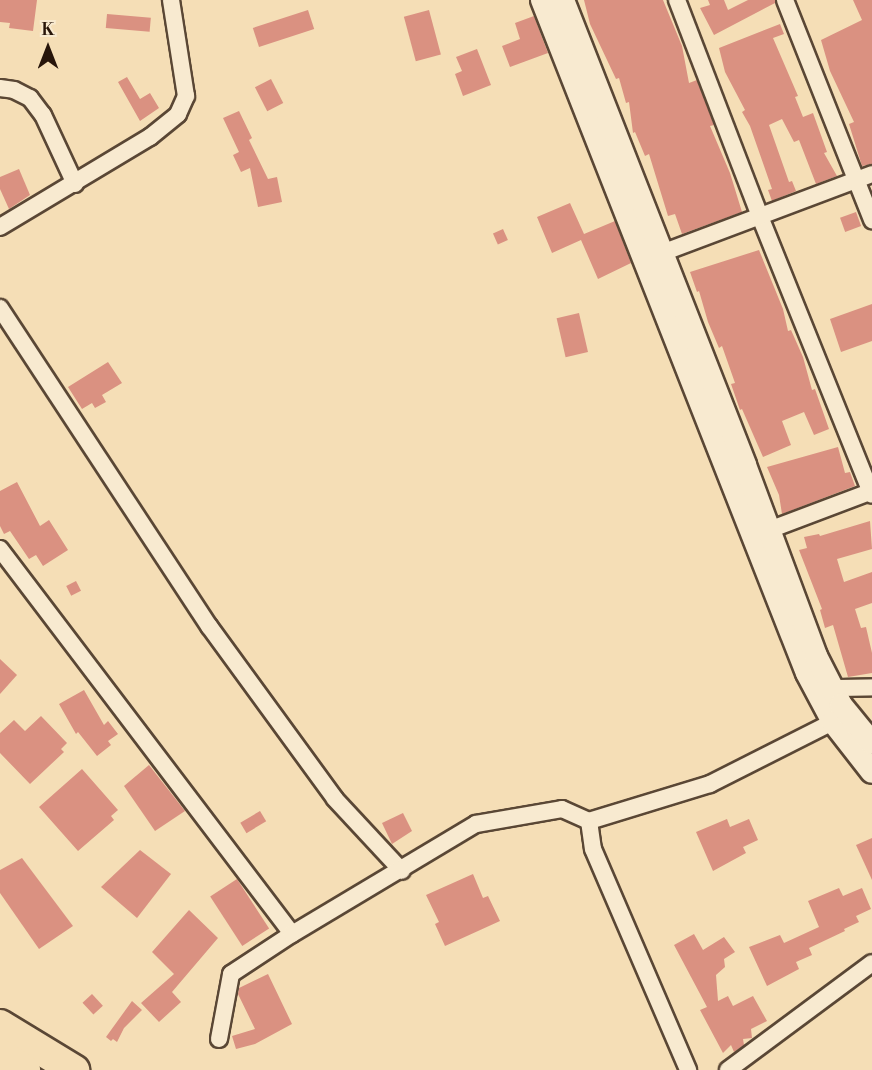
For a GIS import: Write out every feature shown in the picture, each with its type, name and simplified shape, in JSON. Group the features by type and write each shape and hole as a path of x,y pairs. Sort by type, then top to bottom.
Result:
{"highway":[{"path":"0,1024 74,1070"},
{"path":"0,1054 25,1070"}],"street":[{"path":"0,227 150,137 178,114 186,96 171,0"},
{"path":"542,0 807,673 833,722 872,772"},
{"path":"563,0 816,656 841,705 872,743"},
{"path":"677,0 760,218 872,493 769,530"},
{"path":"784,0 865,177 872,220"},
{"path":"0,88 14,90 30,98 42,115 75,184"},
{"path":"662,253 865,177"},
{"path":"0,308 208,626 335,799 402,871"},
{"path":"0,549 292,934"},
{"path":"833,688 872,687"},
{"path":"219,1039 231,974 292,934 402,871 476,825 562,809 589,821 710,784 833,722"},
{"path":"589,821 593,849 688,1070"},
{"path":"728,1070 872,963"}],"building":[{"path":"0,0 37,0 33,31 9,28 10,23 0,22"},
{"path":"584,0 663,0 682,46 689,83 697,80 714,125 710,126 730,173 742,212 682,234 675,214 668,216 649,154 645,156 635,132 633,133 629,102 626,103 619,78 616,79 590,24"},
{"path":"708,0 724,0 728,10 748,0 775,0 775,3 714,35 700,8 710,5"},
{"path":"853,0 872,0 872,164 862,166 849,124 854,122 830,71 821,40 862,20"},
{"path":"308,10 314,29 259,47 253,28"},
{"path":"429,10 441,54 416,61 404,17"},
{"path":"107,14 151,18 150,32 106,28"},
{"path":"534,16 548,53 510,67 502,46 520,39 515,23"},
{"path":"780,24 784,34 773,38 798,96 795,97 803,117 813,113 827,152 824,153 837,176 816,184 799,140 794,142 782,119 769,125 789,182 792,181 796,191 772,201 768,190 772,189 750,126 742,112 745,110 725,72 719,48"},
{"path":"477,49 491,85 463,96 455,74 462,71 456,57"},
{"path":"127,77 140,99 150,93 159,108 140,121 118,82"},
{"path":"271,79 283,103 267,111 255,87"},
{"path":"239,111 252,138 249,140 268,179 277,177 282,202 258,207 250,168 241,172 233,155 239,152 223,118"},
{"path":"19,169 30,195 9,209 0,189 0,177"},
{"path":"570,203 584,234 615,221 631,263 598,279 581,240 552,253 537,217"},
{"path":"856,212 861,226 845,232 840,218"},
{"path":"503,229 508,240 498,244 493,233"},
{"path":"759,250 783,309 788,331 791,330 803,357 812,390 815,389 829,429 814,435 804,412 782,421 791,445 763,457 742,409 740,410 731,384 735,383 722,346 719,348 690,272"},
{"path":"872,304 872,341 841,352 830,319"},
{"path":"579,313 588,352 566,357 557,318"},
{"path":"108,362 122,383 102,395 106,402 95,408 92,403 82,409 68,387"},
{"path":"838,447 845,473 850,472 855,486 782,514 779,495 767,467"},
{"path":"17,482 40,526 49,520 68,550 43,566 36,555 29,559 10,531 4,534 0,526 0,491"},
{"path":"870,521 872,549 837,559 844,582 872,572 872,603 855,609 861,628 866,627 872,653 872,673 848,677 833,625 825,628 820,610 822,609 799,550 807,548 804,537 819,534 820,536"},
{"path":"76,581 81,591 71,596 66,586"},
{"path":"0,659 17,675 0,694"},
{"path":"84,690 104,725 108,721 118,734 108,741 111,745 97,756 78,732 76,734 59,704"},
{"path":"41,716 67,743 61,749 64,752 30,784 0,753 0,733 14,720 25,731"},
{"path":"149,765 185,811 155,831 124,786"},
{"path":"82,769 118,810 111,816 114,820 78,851 39,807"},
{"path":"260,811 266,821 246,833 240,823"},
{"path":"403,813 412,831 392,844 382,823"},
{"path":"727,819 730,827 749,819 758,840 743,847 746,853 713,871 696,832"},
{"path":"872,838 872,880 856,845"},
{"path":"140,850 171,874 137,918 101,887"},
{"path":"22,858 73,926 39,949 0,893 0,870"},
{"path":"473,874 483,898 488,896 500,921 445,946 435,924 439,922 426,895"},
{"path":"237,879 269,928 242,946 210,896"},
{"path":"839,888 843,896 862,888 871,909 856,916 859,922 844,929 845,931 809,948 812,955 796,962 799,969 767,986 749,947 780,935 784,943 819,927 808,901"},
{"path":"189,910 218,938 172,992 181,1002 159,1022 141,1003 174,974 152,952"},
{"path":"694,934 703,950 724,937 735,952 724,959 725,967 716,975 718,1001 728,996 733,1006 753,996 767,1021 751,1029 752,1038 743,1039 744,1045 734,1052 731,1045 723,1053 700,1010 707,1007 674,945"},
{"path":"268,974 292,1024 255,1044 236,1049 232,1036 255,1029 238,994 239,988"},
{"path":"92,994 103,1006 93,1015 82,1003"},
{"path":"132,1001 142,1010 124,1028 117,1042 113,1039 111,1041 106,1037"}]}
